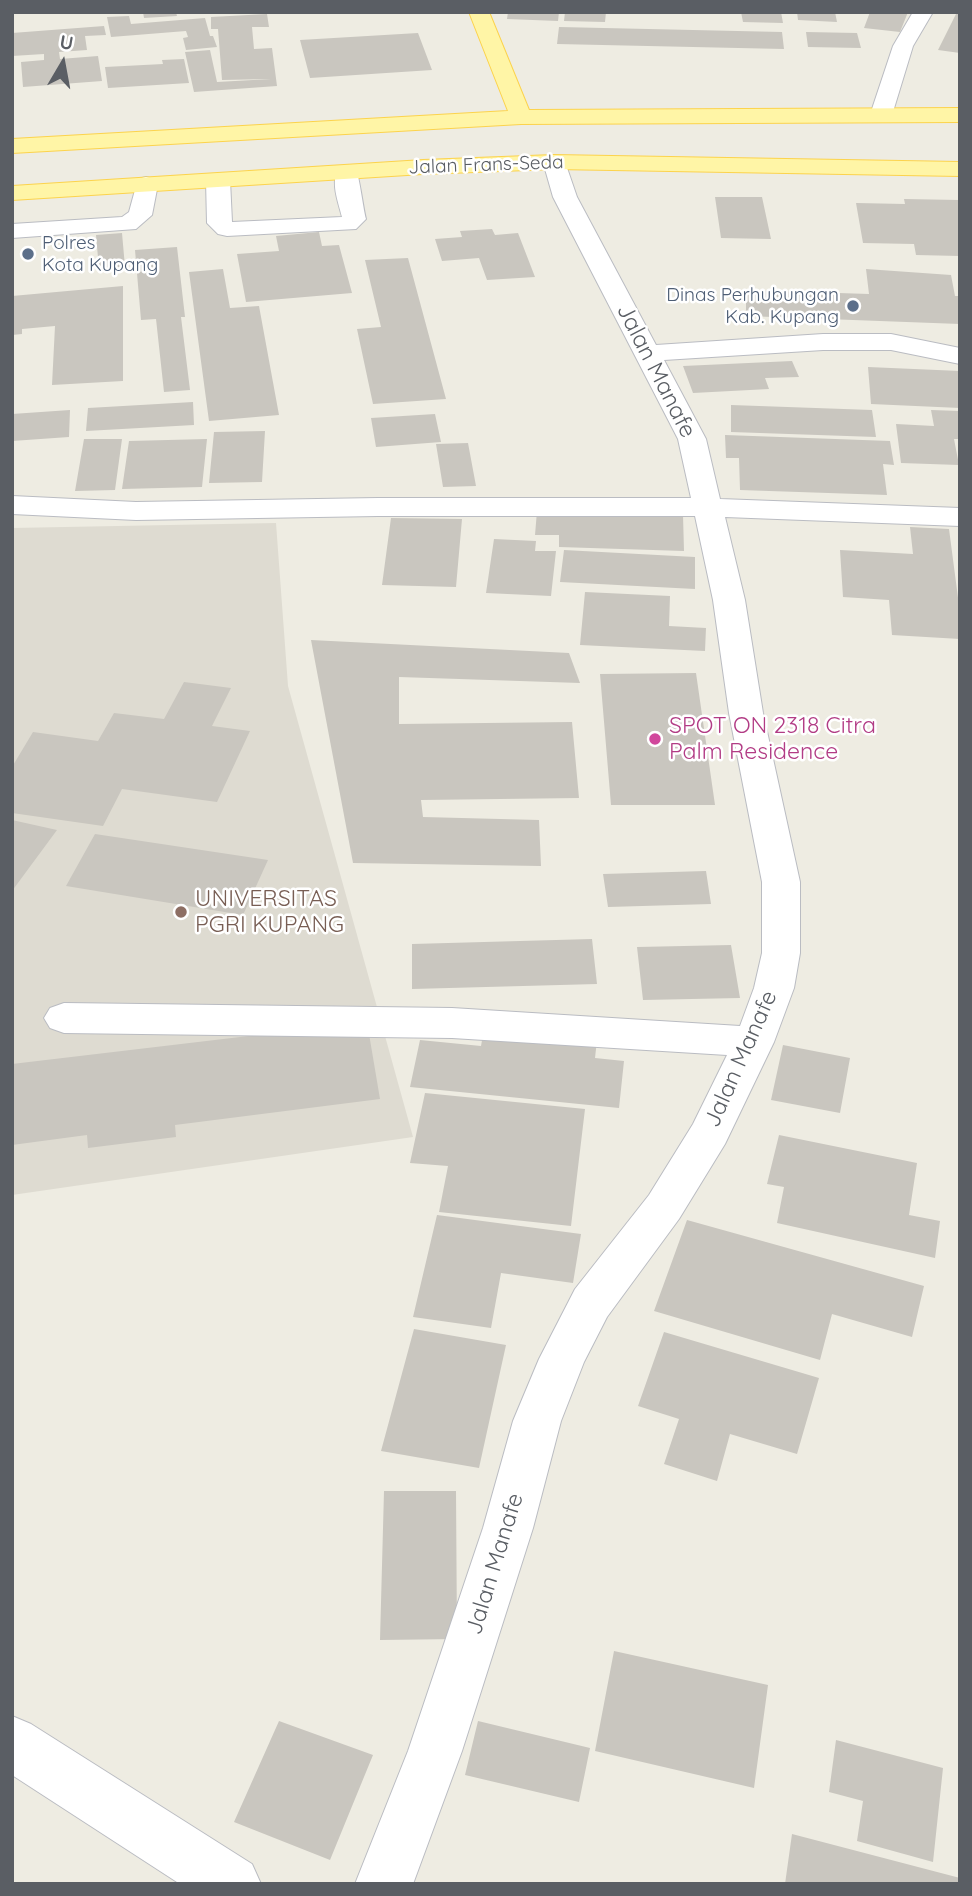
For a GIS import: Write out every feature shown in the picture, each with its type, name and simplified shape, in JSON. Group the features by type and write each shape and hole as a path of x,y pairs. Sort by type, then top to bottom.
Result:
{"main road":[{"path":"479,12 521,117"},
{"name":"Jalan Frans-Seda","path":"12,146 521,117 960,115"},
{"name":"Jalan Frans-Seda","path":"12,193 554,162 960,169"}],"street":[{"path":"881,115 903,46 923,12"},
{"name":"Jalan Manafe","path":"384,1884 435,1751 504,1541 537,1421 562,1359 591,1303 664,1207 709,1132 754,1042 774,988 780,953 781,882 746,713 729,600 692,439 565,197 554,162"},
{"path":"218,180 219,223 227,229 348,224 354,219 346,186 347,172"},
{"path":"12,231 128,224 140,215 144,206 146,184"},
{"path":"649,353 822,342 891,342 960,356"},
{"path":"12,505 136,511 378,507 706,508 960,517"},
{"path":"64,1018 452,1023 754,1042"},
{"path":"12,1743 232,1884"}],"shaded area":[{"name":"UNIVERSITAS PGRI KUPANG","path":"276,523 288,686 413,1137 12,1195 12,528"}],"building":[{"path":"143,12 176,12 177,16 144,18"},
{"path":"508,12 559,12 558,21 507,19"},
{"path":"565,12 606,12 605,22 564,21"},
{"path":"741,12 781,12 783,23 743,22"},
{"path":"797,12 835,12 837,22 798,20"},
{"path":"870,12 908,12 900,32 864,28"},
{"path":"957,12 960,12 960,53 938,50"},
{"path":"267,14 269,27 252,27 254,49 272,48 277,86 194,92 185,52 210,50 217,82 271,79 222,80 218,29 211,29 211,17"},
{"path":"129,16 131,24 205,18 210,36 213,36 217,47 186,50 183,38 188,37 186,31 111,37 107,17"},
{"path":"104,26 106,35 85,36 87,50 59,52 60,59 98,56 102,81 23,87 21,62 44,60 44,54 12,56 12,33"},
{"path":"559,27 782,32 784,49 557,44"},
{"path":"806,32 857,33 861,48 808,47"},
{"path":"418,33 432,70 310,78 300,40"},
{"path":"184,59 189,83 108,88 105,67 163,64 162,60"},
{"path":"715,197 762,197 771,239 721,238"},
{"path":"904,199 959,200 960,256 916,255 914,244 863,243 856,203 905,204"},
{"path":"492,229 495,235 518,233 535,277 487,280 479,258 442,261 435,239 462,237 460,231"},
{"path":"319,232 322,246 339,245 352,293 246,302 237,254 279,251 276,236"},
{"path":"122,233 125,267 99,269 96,235"},
{"path":"177,247 185,317 181,317 190,390 164,392 156,319 141,320 135,250"},
{"path":"408,258 446,399 373,404 357,329 381,327 365,260"},
{"path":"223,269 230,308 259,306 279,415 209,421 189,272"},
{"name":"Dinas Perhubungan Kab. Kupang","path":"866,269 951,275 955,296 960,296 960,324 746,316 746,290 869,294"},
{"path":"123,286 123,381 52,385 55,326 22,329 22,334 12,335 12,296"},
{"path":"792,361 799,377 765,378 769,389 693,393 683,366"},
{"path":"868,367 960,371 960,408 871,404"},
{"path":"193,402 194,425 86,431 88,408"},
{"path":"731,405 872,410 876,437 731,432"},
{"path":"70,410 69,437 12,441 12,414"},
{"path":"931,410 960,411 960,439 954,439 959,465 901,463 896,424 934,426"},
{"path":"435,414 441,442 376,447 371,418"},
{"path":"265,431 262,482 209,483 214,432"},
{"path":"725,435 890,441 894,465 883,464 887,495 740,490 739,458 726,458"},
{"path":"84,439 122,439 115,490 75,491"},
{"path":"207,439 202,487 122,489 129,441"},
{"path":"468,443 476,486 443,487 436,444"},
{"path":"537,511 683,515 684,551 559,547 559,535 535,535"},
{"path":"391,518 462,519 456,587 382,585"},
{"path":"910,527 949,529 960,613 960,639 892,635 889,600 843,597 840,550 913,554"},
{"path":"494,539 536,541 535,551 556,551 551,596 486,593"},
{"path":"564,550 695,557 695,589 560,582"},
{"path":"585,592 670,596 669,626 706,628 705,651 580,645"},
{"path":"311,640 569,653 580,683 399,677 399,724 572,722 579,798 421,800 423,817 539,820 541,866 353,863"},
{"name":"SPOT ON 2318 Citra Palm Residence","path":"696,673 715,805 611,805 600,674"},
{"path":"184,682 231,688 212,726 250,731 217,802 122,789 103,826 12,813 12,767 33,732 98,741 114,713 164,719"},
{"path":"12,820 57,830 12,891"},
{"path":"95,834 268,860 243,915 66,886"},
{"path":"706,871 711,904 608,907 603,874"},
{"path":"592,939 597,984 412,989 412,944"},
{"path":"731,945 740,998 643,1000 637,947"},
{"path":"367,1022 380,1099 175,1125 176,1137 88,1148 87,1135 12,1145 12,1064"},
{"path":"484,1029 597,1040 595,1058 624,1061 619,1108 410,1087 420,1040 481,1046"},
{"path":"783,1045 850,1058 840,1113 771,1100"},
{"path":"425,1093 585,1109 571,1226 439,1212 448,1166 410,1163"},
{"path":"779,1135 917,1163 909,1215 940,1221 935,1258 777,1223 784,1187 767,1184"},
{"path":"437,1215 581,1234 573,1283 501,1273 491,1328 413,1317"},
{"path":"687,1220 924,1286 912,1337 832,1314 820,1360 654,1311"},
{"path":"414,1329 506,1345 479,1468 381,1451"},
{"path":"664,1332 819,1378 797,1454 730,1434 717,1481 664,1464 679,1419 638,1406"},
{"path":"384,1491 456,1491 457,1639 380,1640"},
{"path":"614,1651 768,1685 754,1788 595,1751"},
{"path":"279,1721 373,1755 330,1860 234,1822"},
{"path":"478,1721 590,1748 579,1802 465,1775"},
{"path":"836,1740 943,1768 933,1862 857,1841 863,1801 829,1792"},
{"path":"792,1834 960,1878 960,1884 785,1884"}],"place":[{"name":"Polres Kota Kupang","path":"28,254"},
{"name":"Dinas Perhubungan Kab. Kupang","path":"853,306"},
{"name":"SPOT ON 2318 Citra Palm Residence","path":"655,739"},
{"name":"UNIVERSITAS PGRI KUPANG","path":"181,912"}]}
